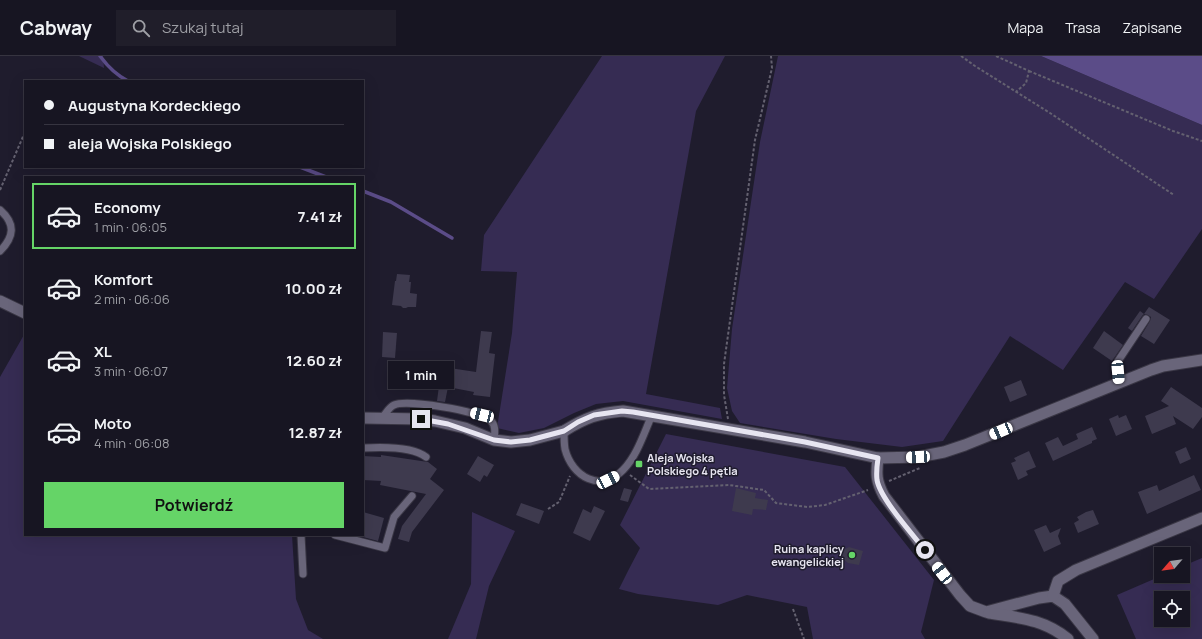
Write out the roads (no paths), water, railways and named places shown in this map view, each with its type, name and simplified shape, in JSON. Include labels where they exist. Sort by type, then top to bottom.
[{"type":"street","points":[[0,301],[24,312]]},
{"type":"street","points":[[364,418],[421,419],[435,421],[465,428],[494,440],[511,442],[530,440],[564,431],[594,415],[605,412],[622,411],[805,442],[878,458],[918,457],[944,452],[988,436],[1163,366],[1202,360]]},
{"type":"street","points":[[878,458],[876,471],[879,486],[890,505],[970,606],[986,612],[1033,620],[1046,624],[1068,639]]},
{"type":"street","points":[[1053,596],[1058,581],[1076,570],[1202,518]]},
{"type":"street","points":[[986,612],[1039,598],[1053,596],[1065,604],[1094,639]]},
{"type":"lane","points":[[0,210],[8,217],[12,230],[7,244],[0,251]]},
{"type":"lane","points":[[1119,383],[1118,361],[1146,318]]},
{"type":"lane","points":[[381,418],[393,405],[403,403],[455,409],[482,415],[491,420],[495,428],[494,440]]},
{"type":"lane","points":[[564,431],[565,450],[575,469],[582,476],[591,480],[608,480],[624,470],[652,415]]},
{"type":"lane","points":[[364,448],[386,447],[420,452],[426,457]]},
{"type":"lane","points":[[339,536],[385,548],[394,517],[412,496]]},
{"type":"lane","points":[[301,536],[303,574]]},
{"type":"waterway","points":[[100,56],[112,70],[126,80]]},
{"type":"waterway","points":[[303,168],[323,176]]},
{"type":"waterway","points":[[364,191],[391,202],[452,238]]},
{"type":"place","name":"Aleja Wojska Polskiego 4 pętla","points":[[639,464]]},
{"type":"place","name":"Ruina kaplicy ewangelickiej","points":[[852,555]]}]
